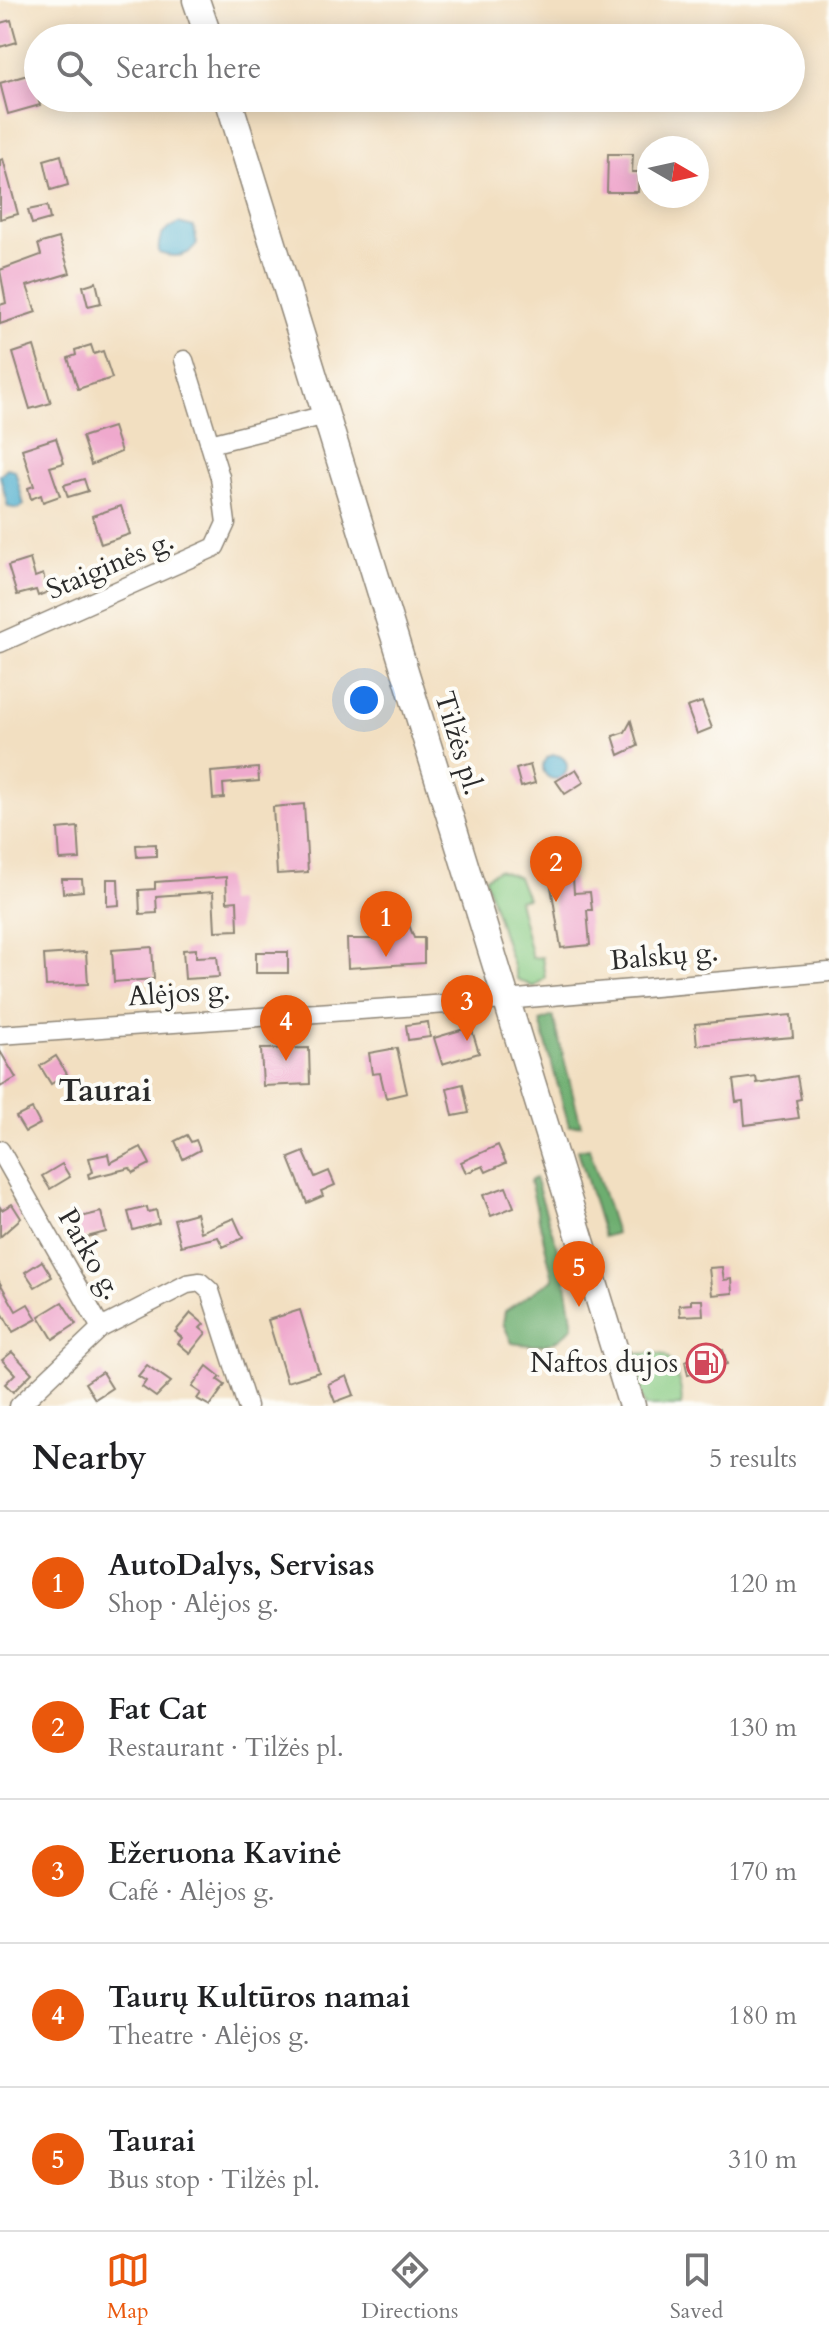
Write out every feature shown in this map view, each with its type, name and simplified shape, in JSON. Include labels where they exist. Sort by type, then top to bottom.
[{"type":"highway","points":[[196,0],[204,24]]},
{"type":"highway","name":"Tilžės pl.","points":[[232,112],[632,1406]]},
{"type":"street","points":[[184,360],[210,444],[326,415]]},
{"type":"street","name":"Staiginės g.","points":[[0,643],[198,558],[215,547],[226,523],[220,477],[210,444]]},
{"type":"street","name":"Balskų g.","points":[[505,1000],[829,972]]},
{"type":"street","name":"Alėjos g.","points":[[0,1035],[505,1000]]},
{"type":"street","name":"Parko g.","points":[[0,1150],[101,1328],[19,1406]]},
{"type":"street","points":[[101,1328],[187,1284],[200,1282],[210,1291],[247,1406]]},
{"type":"green space","points":[[498,870],[518,877],[527,898],[518,900],[532,958],[542,957],[545,978],[533,987],[517,979],[485,878]]},
{"type":"green space","points":[[553,1016],[581,1125],[569,1126],[540,1021]]},
{"type":"green space","points":[[589,1148],[616,1233],[604,1237],[578,1150]]},
{"type":"green space","points":[[535,1178],[564,1269],[573,1326],[553,1342],[530,1345],[512,1343],[503,1323],[505,1311],[553,1279],[530,1181]]},
{"type":"green space","points":[[658,1353],[666,1357],[677,1377],[681,1406],[645,1406],[630,1361],[635,1354]]},
{"type":"water","points":[[178,223],[194,227],[197,244],[180,256],[159,253],[162,235]]},
{"type":"water","points":[[7,468],[15,470],[24,505],[18,509],[8,507],[0,475]]},
{"type":"water","points":[[555,755],[564,758],[567,767],[564,776],[555,779],[546,776],[543,767],[546,758]]},
{"type":"building","points":[[11,20],[17,42],[0,47],[0,23]]},
{"type":"building","points":[[24,76],[24,110],[8,114],[0,83]]},
{"type":"building","points":[[608,154],[633,154],[632,172],[637,172],[637,192],[607,192]]},
{"type":"building","points":[[61,155],[68,185],[51,190],[44,160]]},
{"type":"building","points":[[3,159],[18,214],[0,219],[0,160]]},
{"type":"building","points":[[47,206],[50,219],[32,224],[28,210]]},
{"type":"building","points":[[59,238],[70,273],[27,286],[36,312],[0,324],[0,305],[6,303],[0,270],[41,255],[38,244]]},
{"type":"building","points":[[96,282],[101,303],[88,306],[83,286]]},
{"type":"building","points":[[91,345],[94,354],[103,351],[112,378],[78,389],[68,358],[76,355],[75,350]]},
{"type":"building","points":[[34,346],[51,403],[30,409],[13,353]]},
{"type":"building","points":[[113,427],[121,452],[91,465],[82,437]]},
{"type":"building","points":[[56,438],[64,463],[50,467],[60,496],[43,502],[41,495],[31,499],[28,488],[34,486],[22,449]]},
{"type":"building","points":[[84,479],[88,491],[68,497],[64,485]]},
{"type":"building","points":[[121,506],[130,534],[101,544],[92,516]]},
{"type":"building","points":[[30,559],[35,577],[43,574],[48,592],[38,596],[36,590],[17,595],[8,566]]},
{"type":"building","points":[[702,702],[712,728],[697,734],[687,707]]},
{"type":"building","points":[[631,721],[638,746],[619,755],[613,736],[625,732]]},
{"type":"building","points":[[530,765],[535,783],[521,787],[516,769]]},
{"type":"building","points":[[258,768],[259,781],[223,784],[224,798],[213,799],[211,772]]},
{"type":"building","points":[[576,769],[584,782],[565,794],[556,781]]},
{"type":"building","points":[[304,804],[308,872],[277,874],[273,807]]},
{"type":"building","points":[[78,827],[80,859],[60,860],[58,829]]},
{"type":"building","points":[[156,844],[156,856],[137,857],[136,845]]},
{"type":"building","points":[[226,877],[227,902],[237,901],[238,930],[215,931],[213,892],[156,896],[157,913],[140,914],[139,890],[155,889],[155,882]]},
{"type":"building","points":[[573,878],[574,893],[590,892],[592,910],[587,910],[590,945],[561,948],[550,880]]},
{"type":"building","points":[[62,879],[82,879],[83,891],[63,893]]},
{"type":"building","points":[[107,879],[118,879],[119,905],[107,906]]},
{"type":"building","points":[[402,906],[414,938],[424,938],[424,963],[348,968],[347,939],[386,939],[378,915]]},
{"type":"building","points":[[152,947],[154,979],[114,982],[112,950]]},
{"type":"building","points":[[196,949],[196,957],[217,956],[219,977],[185,979],[183,950]]},
{"type":"building","points":[[86,952],[88,984],[46,986],[44,955]]},
{"type":"building","points":[[256,952],[288,952],[288,973],[256,973]]},
{"type":"building","points":[[791,1015],[793,1037],[697,1045],[695,1024]]},
{"type":"building","points":[[428,1022],[430,1037],[408,1040],[406,1025]]},
{"type":"building","points":[[471,1027],[479,1053],[442,1064],[434,1038]]},
{"type":"building","points":[[309,1048],[310,1084],[263,1086],[261,1049]]},
{"type":"building","points":[[397,1048],[407,1093],[386,1098],[380,1073],[372,1074],[369,1053]]},
{"type":"building","points":[[0,1051],[16,1078],[0,1087]]},
{"type":"building","points":[[56,1056],[67,1074],[51,1084],[40,1066]]},
{"type":"building","points":[[797,1076],[801,1099],[796,1100],[799,1118],[745,1125],[743,1101],[736,1102],[733,1080],[756,1077],[757,1083]]},
{"type":"building","points":[[463,1084],[469,1113],[453,1116],[447,1088]]},
{"type":"building","points":[[32,1109],[40,1124],[25,1132],[16,1117]]},
{"type":"building","points":[[187,1135],[191,1142],[196,1140],[200,1150],[183,1159],[175,1141]]},
{"type":"building","points":[[498,1145],[506,1163],[486,1172],[483,1166],[466,1173],[461,1162]]},
{"type":"building","points":[[141,1147],[150,1164],[133,1173],[130,1168],[89,1178],[88,1174],[93,1172],[89,1158],[108,1154],[110,1163]]},
{"type":"building","points":[[304,1152],[315,1177],[329,1171],[335,1185],[321,1191],[323,1196],[307,1203],[289,1158]]},
{"type":"building","points":[[62,1164],[70,1177],[50,1189],[42,1176]]},
{"type":"building","points":[[506,1187],[514,1207],[491,1216],[483,1195]]},
{"type":"building","points":[[12,1204],[21,1218],[0,1237],[0,1207],[2,1210]]},
{"type":"building","points":[[147,1207],[148,1212],[156,1210],[159,1223],[133,1230],[128,1212]]},
{"type":"building","points":[[101,1212],[106,1232],[79,1239],[73,1219]]},
{"type":"building","points":[[196,1213],[201,1232],[234,1218],[243,1238],[223,1247],[218,1237],[181,1246],[174,1219]]},
{"type":"building","points":[[42,1261],[52,1277],[35,1287],[25,1272]]},
{"type":"building","points":[[722,1267],[724,1280],[732,1279],[733,1293],[712,1295],[709,1268]]},
{"type":"building","points":[[0,1283],[16,1311],[28,1304],[37,1319],[13,1332],[0,1309]]},
{"type":"building","points":[[691,1300],[702,1300],[703,1315],[680,1316],[679,1305],[691,1304]]},
{"type":"building","points":[[62,1302],[76,1324],[53,1339],[39,1316]]},
{"type":"building","points":[[300,1310],[319,1372],[287,1382],[268,1320]]},
{"type":"building","points":[[191,1313],[204,1324],[200,1328],[206,1333],[190,1353],[178,1343],[182,1338],[175,1332]]},
{"type":"building","name":"Naftos dujos","points":[[723,1350],[727,1364],[688,1375],[685,1361]]},
{"type":"building","points":[[12,1352],[32,1373],[13,1392],[5,1384],[15,1374],[2,1360]]},
{"type":"building","points":[[147,1365],[171,1382],[156,1397],[142,1387],[146,1381],[138,1376]]},
{"type":"building","points":[[207,1366],[221,1377],[218,1380],[225,1385],[210,1406],[197,1399],[201,1393],[192,1387]]},
{"type":"building","points":[[102,1372],[112,1388],[95,1399],[85,1383]]},
{"type":"building","points":[[347,1376],[354,1395],[335,1402],[328,1384]]},
{"type":"place","name":"Fat Cat","points":[[556,902]]},
{"type":"place","name":"AutoDalys, Servisas","points":[[386,957]]},
{"type":"place","name":"Ežeruona Kavinė","points":[[467,1041]]},
{"type":"place","name":"Taurų Kultūros namai","points":[[286,1061]]},
{"type":"place","name":"Taurai","points":[[579,1307]]},
{"type":"place","name":"Naftos dujos","points":[[706,1363]]},
{"type":"district","name":"Taurai","points":[[105,1091]]}]
